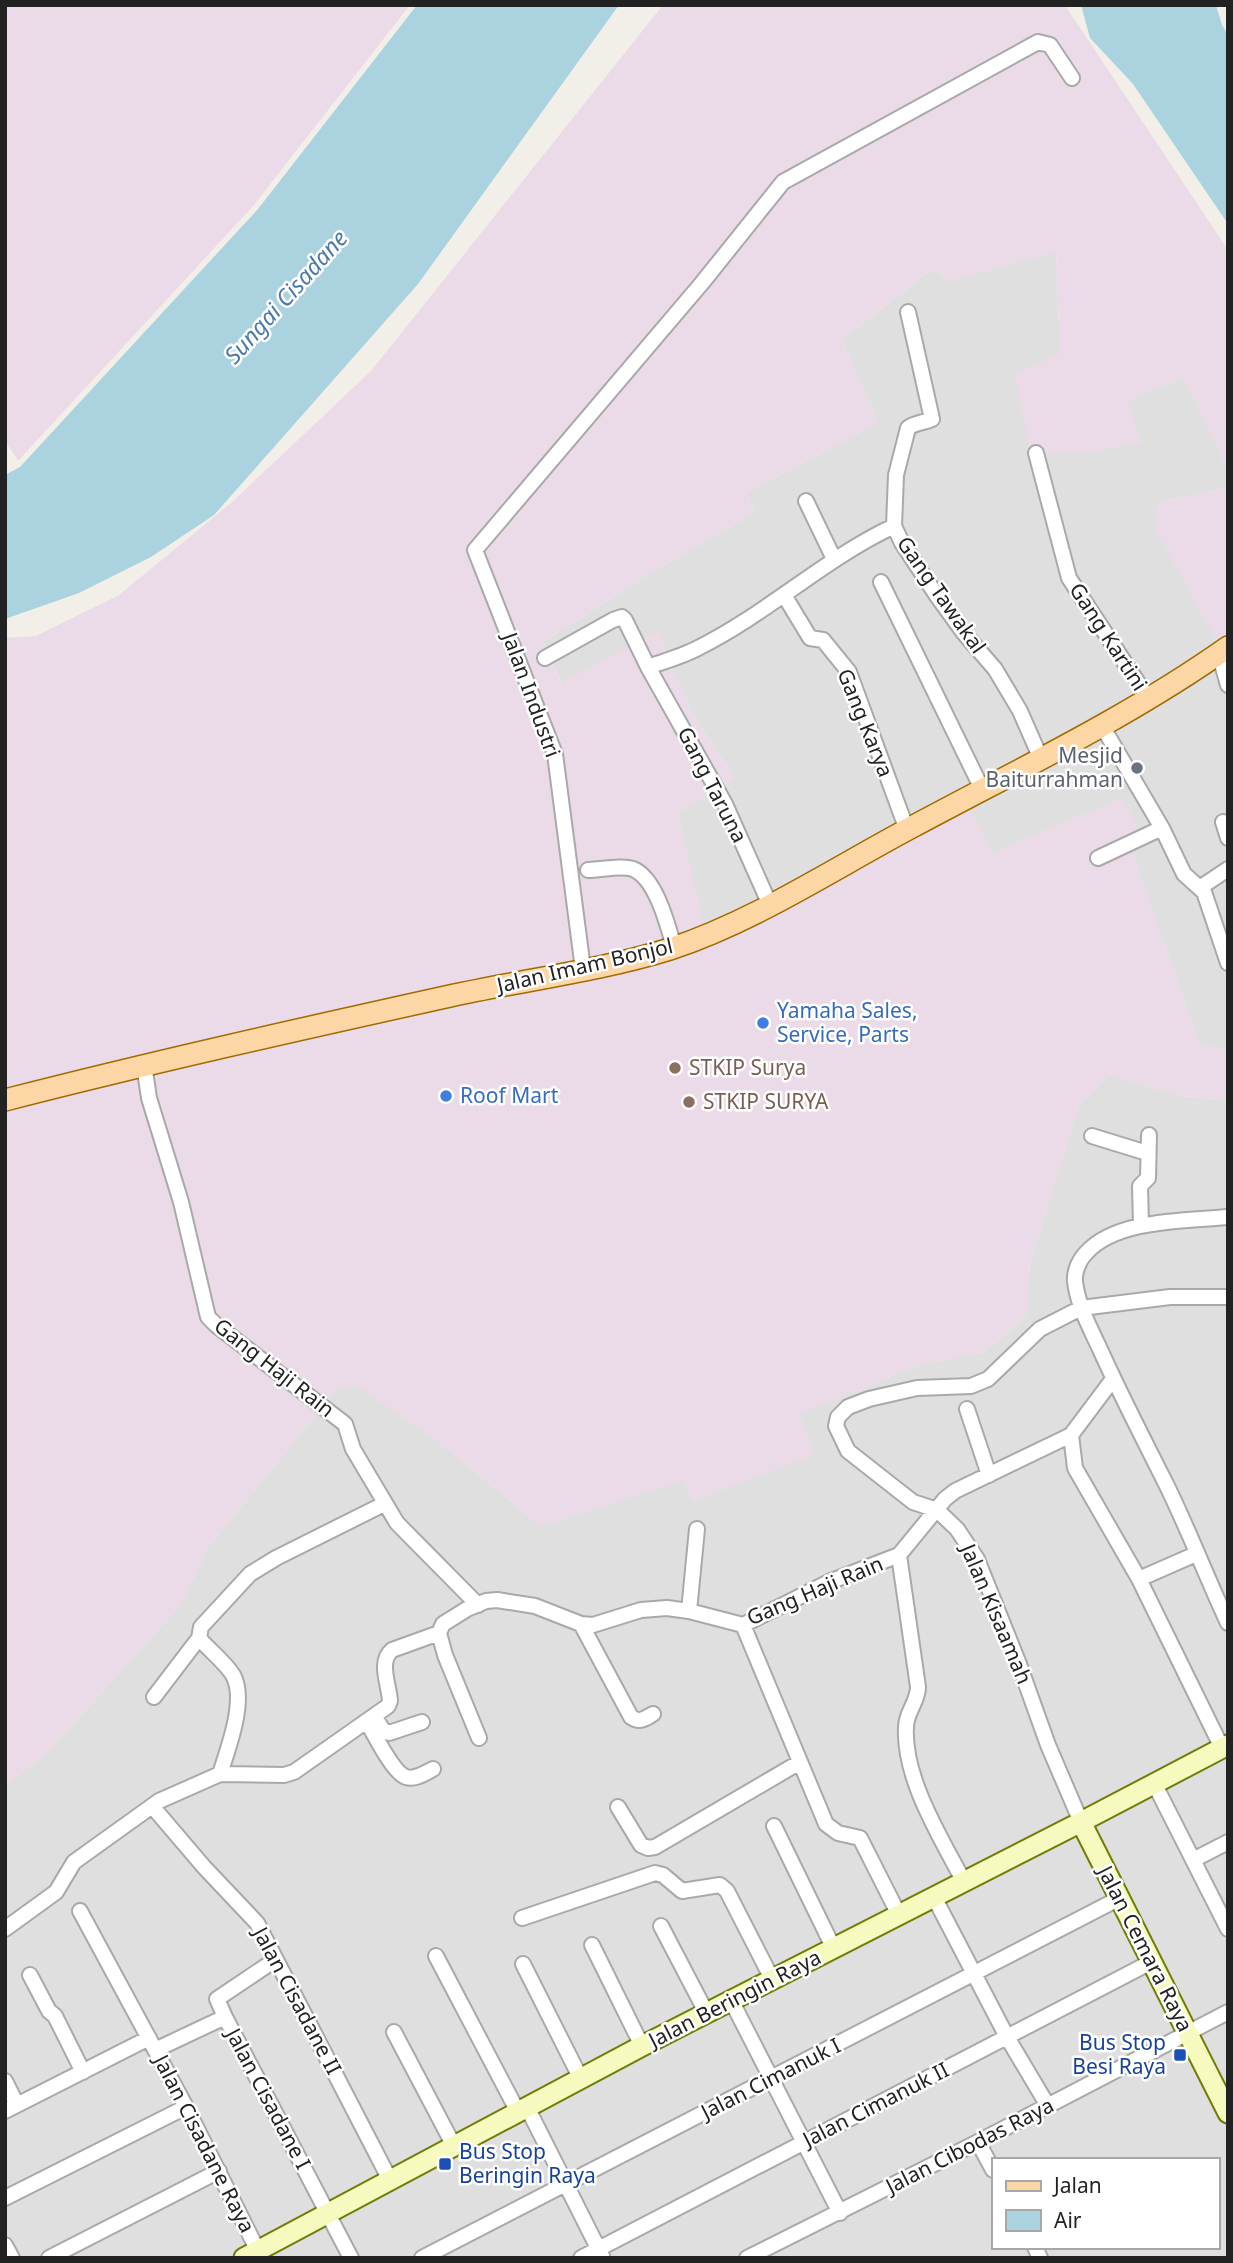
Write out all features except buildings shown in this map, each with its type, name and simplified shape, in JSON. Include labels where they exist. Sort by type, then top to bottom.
[{"type":"main road","name":"Jalan Imam Bonjol","points":[[5,1100],[144,1064],[674,947],[770,905],[1041,759],[1148,698],[1223,650]]},
{"type":"street","name":"Jalan Industri","points":[[583,969],[555,754],[475,551],[702,283],[783,182],[1038,42],[1050,45],[1072,78]]},
{"type":"street","name":"Gang Tawakal","points":[[908,312],[932,418],[908,428],[897,475],[894,526],[937,596],[995,669],[1020,711],[1041,759]]},
{"type":"street","name":"Gang Kartini","points":[[1036,453],[1069,578],[1148,698]]},
{"type":"street","points":[[806,501],[834,559]]},
{"type":"street","points":[[648,667],[697,649],[784,595],[834,559],[894,526]]},
{"type":"street","points":[[881,582],[982,789]]},
{"type":"street","name":"Gang Karya","points":[[784,595],[810,638],[823,640],[849,672],[906,830]]},
{"type":"street","name":"Gang Taruna","points":[[545,658],[622,617],[725,804],[770,905]]},
{"type":"street","points":[[1223,650],[1228,685]]},
{"type":"street","points":[[1101,724],[1162,828],[1184,874],[1201,887],[1207,898],[1228,963]]},
{"type":"street","points":[[1223,822],[1228,838]]},
{"type":"street","points":[[1098,858],[1162,828]]},
{"type":"street","points":[[588,870],[631,868],[640,873],[652,887],[674,947]]},
{"type":"street","points":[[1201,887],[1228,869]]},
{"type":"street","name":"Gang Haji Rain","points":[[144,1064],[149,1098],[181,1202],[208,1317],[345,1424],[353,1449],[384,1504],[415,1544],[445,1570],[478,1605]]},
{"type":"street","points":[[1140,1226],[1140,1186],[1148,1178],[1149,1135]]},
{"type":"street","points":[[1093,1136],[1147,1153]]},
{"type":"street","points":[[1228,1217],[1140,1226],[1119,1231],[1087,1252],[1078,1265],[1075,1280],[1081,1308],[1171,1495],[1228,1623]]},
{"type":"street","points":[[1081,1308],[1170,1297],[1228,1297]]},
{"type":"street","name":"Jalan Kisaamah","points":[[1081,1308],[1040,1329],[988,1380],[943,1389],[917,1388],[869,1399],[848,1407],[838,1417],[835,1426],[848,1451],[913,1502],[937,1510],[957,1529],[977,1559],[1048,1745],[1081,1822]]},
{"type":"street","points":[[964,1882],[928,1811],[907,1746],[906,1723],[918,1694],[918,1687],[899,1555],[955,1491],[1071,1435],[1113,1379]]},
{"type":"street","points":[[967,1409],[989,1475]]},
{"type":"street","points":[[1071,1435],[1075,1468],[1139,1579],[1225,1746]]},
{"type":"street","points":[[154,1697],[199,1638],[201,1627],[250,1574],[276,1558],[384,1504]]},
{"type":"street","points":[[689,1611],[697,1529]]},
{"type":"street","name":"Gang Haji Rain","points":[[581,1624],[593,1625],[641,1609],[667,1608],[743,1625],[829,1582],[899,1555]]},
{"type":"street","points":[[1139,1579],[1196,1555]]},
{"type":"street","points":[[479,1738],[445,1655],[439,1633],[443,1624],[478,1605],[497,1600],[535,1606],[581,1624],[631,1717],[642,1721],[653,1714]]},
{"type":"street","points":[[743,1625],[827,1824],[838,1833],[860,1838],[899,1915]]},
{"type":"street","points":[[5,1929],[56,1892],[74,1862],[170,1795],[220,1774],[288,1775],[303,1767],[387,1706],[390,1701],[384,1663],[386,1655],[392,1650],[439,1633]]},
{"type":"street","points":[[199,1638],[228,1668],[237,1686],[237,1706],[220,1774]]},
{"type":"street","points":[[371,1719],[389,1733],[422,1722]]},
{"type":"street","points":[[371,1719],[397,1772],[407,1777],[416,1777],[433,1769]]},
{"type":"street","name":"Jalan Beringin Raya","points":[[254,2255],[642,2046],[1225,1746]]},
{"type":"street","points":[[618,1807],[641,1844],[648,1848],[655,1847],[800,1762]]},
{"type":"street","points":[[1154,1783],[1227,1925]]},
{"type":"street","name":"Jalan Cisadane II","points":[[152,1806],[257,1923],[390,2180]]},
{"type":"street","name":"Jalan Cemara Raya","points":[[1081,1822],[1228,2113]]},
{"type":"street","points":[[775,1826],[834,1949]]},
{"type":"street","points":[[1193,1860],[1228,1842]]},
{"type":"street","points":[[522,1918],[655,1873],[663,1875],[682,1891],[723,1886],[772,1979]]},
{"type":"street","points":[[934,1897],[1007,2037],[1048,2106]]},
{"type":"street","name":"Jalan Cimanuk I","points":[[422,2258],[1120,1898]]},
{"type":"street","name":"Jalan Cisadane Raya","points":[[80,1912],[219,2171],[254,2255]]},
{"type":"street","points":[[661,1926],[706,2014]]},
{"type":"street","points":[[592,1945],[642,2046]]},
{"type":"street","points":[[436,1956],[566,2184],[601,2253]]},
{"type":"street","points":[[225,2017],[218,1999],[275,1960]]},
{"type":"street","name":"Jalan Cimanuk II","points":[[581,2258],[601,2253],[804,2142],[1153,1961]]},
{"type":"street","points":[[523,1964],[581,2079]]},
{"type":"street","points":[[30,1975],[49,2011],[55,2016],[83,2072]]},
{"type":"street","points":[[731,2000],[840,2213]]},
{"type":"street","name":"Jalan Cibodas Raya","points":[[747,2258],[767,2253],[1228,2012]]},
{"type":"street","name":"Jalan Cisadane I","points":[[11,2108],[83,2072],[225,2017],[351,2258]]},
{"type":"street","points":[[394,2032],[454,2146]]},
{"type":"street","points":[[5,2081],[11,2108]]},
{"type":"street","points":[[5,2197],[186,2107]]},
{"type":"street","points":[[978,2142],[992,2168]]},
{"type":"street","points":[[49,2258],[219,2171]]},
{"type":"street","points":[[5,2245],[12,2258]]},
{"type":"shaded area","points":[[5,5],[410,5],[254,205],[18,461],[5,440]]},
{"type":"shaded area","points":[[663,5],[1065,5],[1228,250],[1228,470],[1185,377],[1127,400],[1141,442],[1087,453],[1031,453],[1015,374],[1060,354],[1056,252],[950,281],[933,268],[842,340],[878,423],[746,493],[755,512],[659,568],[543,642],[561,683],[658,632],[691,712],[735,778],[677,813],[708,940],[969,808],[992,853],[1122,799],[1145,839],[1133,854],[1199,1044],[1228,1052],[1228,1100],[1181,1096],[1109,1075],[1078,1106],[1030,1264],[1026,1317],[984,1352],[919,1365],[799,1414],[814,1455],[693,1501],[684,1480],[541,1526],[433,1437],[357,1386],[336,1390],[209,1546],[180,1605],[46,1754],[5,1785],[5,638],[36,636],[119,595],[231,503],[371,371]]},
{"type":"shaded area","points":[[1056,251],[1060,354],[1140,442],[1127,400],[1185,377],[1228,470],[1228,488],[1158,502],[1217,641],[1228,633],[1228,1052],[1199,1044],[1133,854],[1122,799],[992,853],[969,809],[707,940],[677,813],[735,778],[691,712],[658,633],[562,684],[543,642],[659,568],[755,512],[746,493],[878,423],[842,340],[933,268],[950,281]]},
{"type":"shaded area","points":[[1228,488],[1228,633],[1217,641],[1156,530],[1158,502]]},
{"type":"shaded area","points":[[1109,1075],[1181,1096],[1228,1100],[1228,2258],[5,2258],[5,1785],[46,1754],[180,1605],[209,1546],[336,1390],[357,1385],[433,1437],[541,1526],[684,1479],[693,1501],[813,1454],[798,1414],[919,1365],[984,1352],[1026,1317],[1030,1264],[1078,1106]]},
{"type":"water","name":"Sungai Cisadane","points":[[417,5],[619,5],[418,284],[214,515],[151,557],[79,593],[5,619],[5,475],[20,467],[258,209]]},
{"type":"water","points":[[1081,5],[1216,5],[1228,35],[1228,224],[1133,84],[1090,38]]},
{"type":"place","name":"Mesjid Baiturrahman","points":[[1137,768]]},
{"type":"place","name":"Yamaha Sales, Service, Parts","points":[[763,1023]]},
{"type":"place","name":"STKIP Surya","points":[[675,1068]]},
{"type":"place","name":"Roof Mart","points":[[446,1096]]},
{"type":"place","name":"STKIP SURYA","points":[[689,1102]]},
{"type":"place","name":"Bus Stop Besi Raya","points":[[1180,2055]]},
{"type":"place","name":"Bus Stop Beringin Raya","points":[[445,2164]]}]
